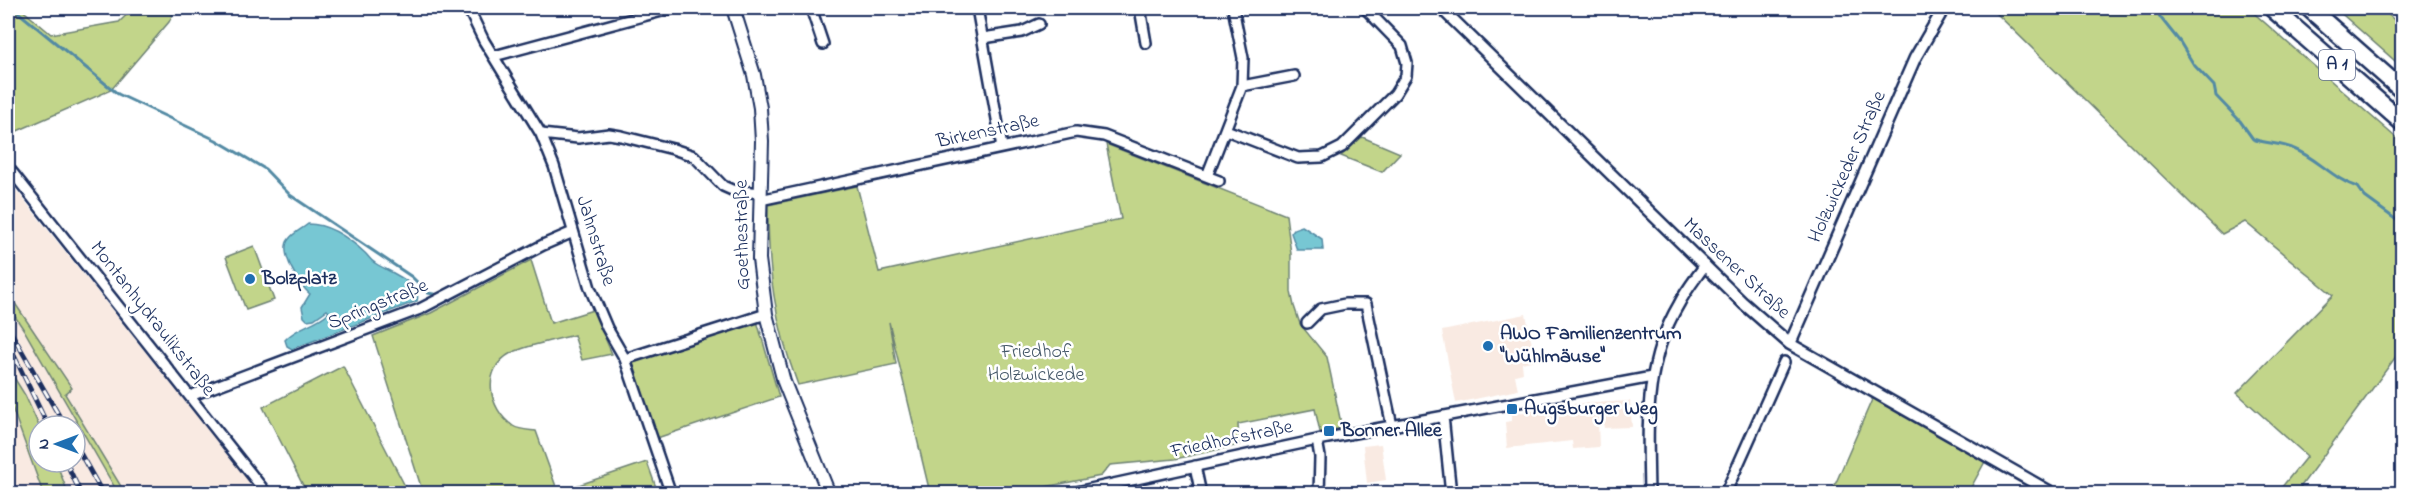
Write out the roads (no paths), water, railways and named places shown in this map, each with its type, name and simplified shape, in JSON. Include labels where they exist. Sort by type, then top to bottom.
[{"type":"highway","name":"A 1","points":[[2272,8],[2403,122]]},
{"type":"highway","name":"A 1","points":[[2309,8],[2403,90]]},
{"type":"main road","name":"Goethestraße","points":[[733,8],[751,65],[760,108],[762,141],[759,259],[766,314],[784,382],[829,492]]},
{"type":"street","name":"Jahnstraße","points":[[468,8],[484,41],[541,134],[554,166],[598,309],[625,359],[671,494]]},
{"type":"street","points":[[494,56],[673,8]]},
{"type":"street","points":[[811,8],[823,44]]},
{"type":"street","points":[[978,8],[1002,147]]},
{"type":"street","points":[[1140,8],[1146,43]]},
{"type":"street","points":[[1207,176],[1242,86],[1244,67],[1233,8]]},
{"type":"street","points":[[1226,130],[1298,158],[1322,157],[1342,147],[1400,88],[1407,69],[1402,46],[1365,8]]},
{"type":"street","name":"Massener Straße","points":[[1441,8],[1743,303],[1790,344],[2054,494]]},
{"type":"street","name":"Holzwickeder Straße","points":[[1790,344],[1915,58],[1944,8]]},
{"type":"street","points":[[983,39],[1022,32],[1040,24]]},
{"type":"street","points":[[1242,86],[1294,76]]},
{"type":"street","name":"Birkenstraße","points":[[541,134],[578,138],[609,134],[673,149],[694,156],[723,186],[760,196],[1068,133],[1091,133],[1219,181]]},
{"type":"street","name":"Montanhydraulikstraße","points":[[8,167],[267,494]]},
{"type":"street","name":"Springstraße","points":[[190,396],[420,309],[543,245],[573,232]]},
{"type":"street","points":[[1649,494],[1648,402],[1652,376],[1671,319],[1705,265]]},
{"type":"street","points":[[1307,323],[1321,309],[1345,304],[1366,304],[1392,426]]},
{"type":"street","points":[[625,359],[766,314]]},
{"type":"street","points":[[1725,494],[1784,362]]},
{"type":"street","name":"Friedhofstraße","points":[[1067,494],[1317,440],[1652,376]]},
{"type":"street","points":[[1443,416],[1451,494]]},
{"type":"street","points":[[1317,440],[1320,457],[1319,494]]},
{"type":"street","points":[[1195,466],[1201,494]]},
{"type":"water","points":[[308,224],[331,229],[346,238],[374,262],[409,283],[415,289],[417,301],[292,349],[287,346],[285,340],[290,335],[329,312],[327,310],[314,319],[307,320],[304,317],[302,307],[310,294],[296,277],[286,252],[289,239]]},
{"type":"water","points":[[1302,226],[1322,239],[1323,250],[1297,250],[1291,233]]},
{"type":"waterway","points":[[13,8],[118,94],[216,140],[265,169],[290,195],[412,277],[428,293],[439,295]]},
{"type":"waterway","points":[[2156,8],[2194,65],[2214,86],[2216,96],[2240,121],[2253,139],[2289,147],[2302,153],[2349,184],[2358,187],[2365,197],[2402,224]]},
{"type":"railway","points":[[8,327],[58,414]]},
{"type":"railway","points":[[8,343],[42,414]]},
{"type":"railway","points":[[87,465],[103,494]]},
{"type":"railway","points":[[72,474],[81,494]]},
{"type":"place","name":"Bolzplatz","points":[[250,279]]},
{"type":"place","name":"AWO Familienzentrum \"Wühlmäuse\"","points":[[1488,346]]},
{"type":"place","name":"Augsburger Weg","points":[[1512,409]]},
{"type":"place","name":"Bonner Allee","points":[[1329,431]]},
{"type":"park label","name":"Friedhof Holzwickede","points":[[1036,364]]}]
